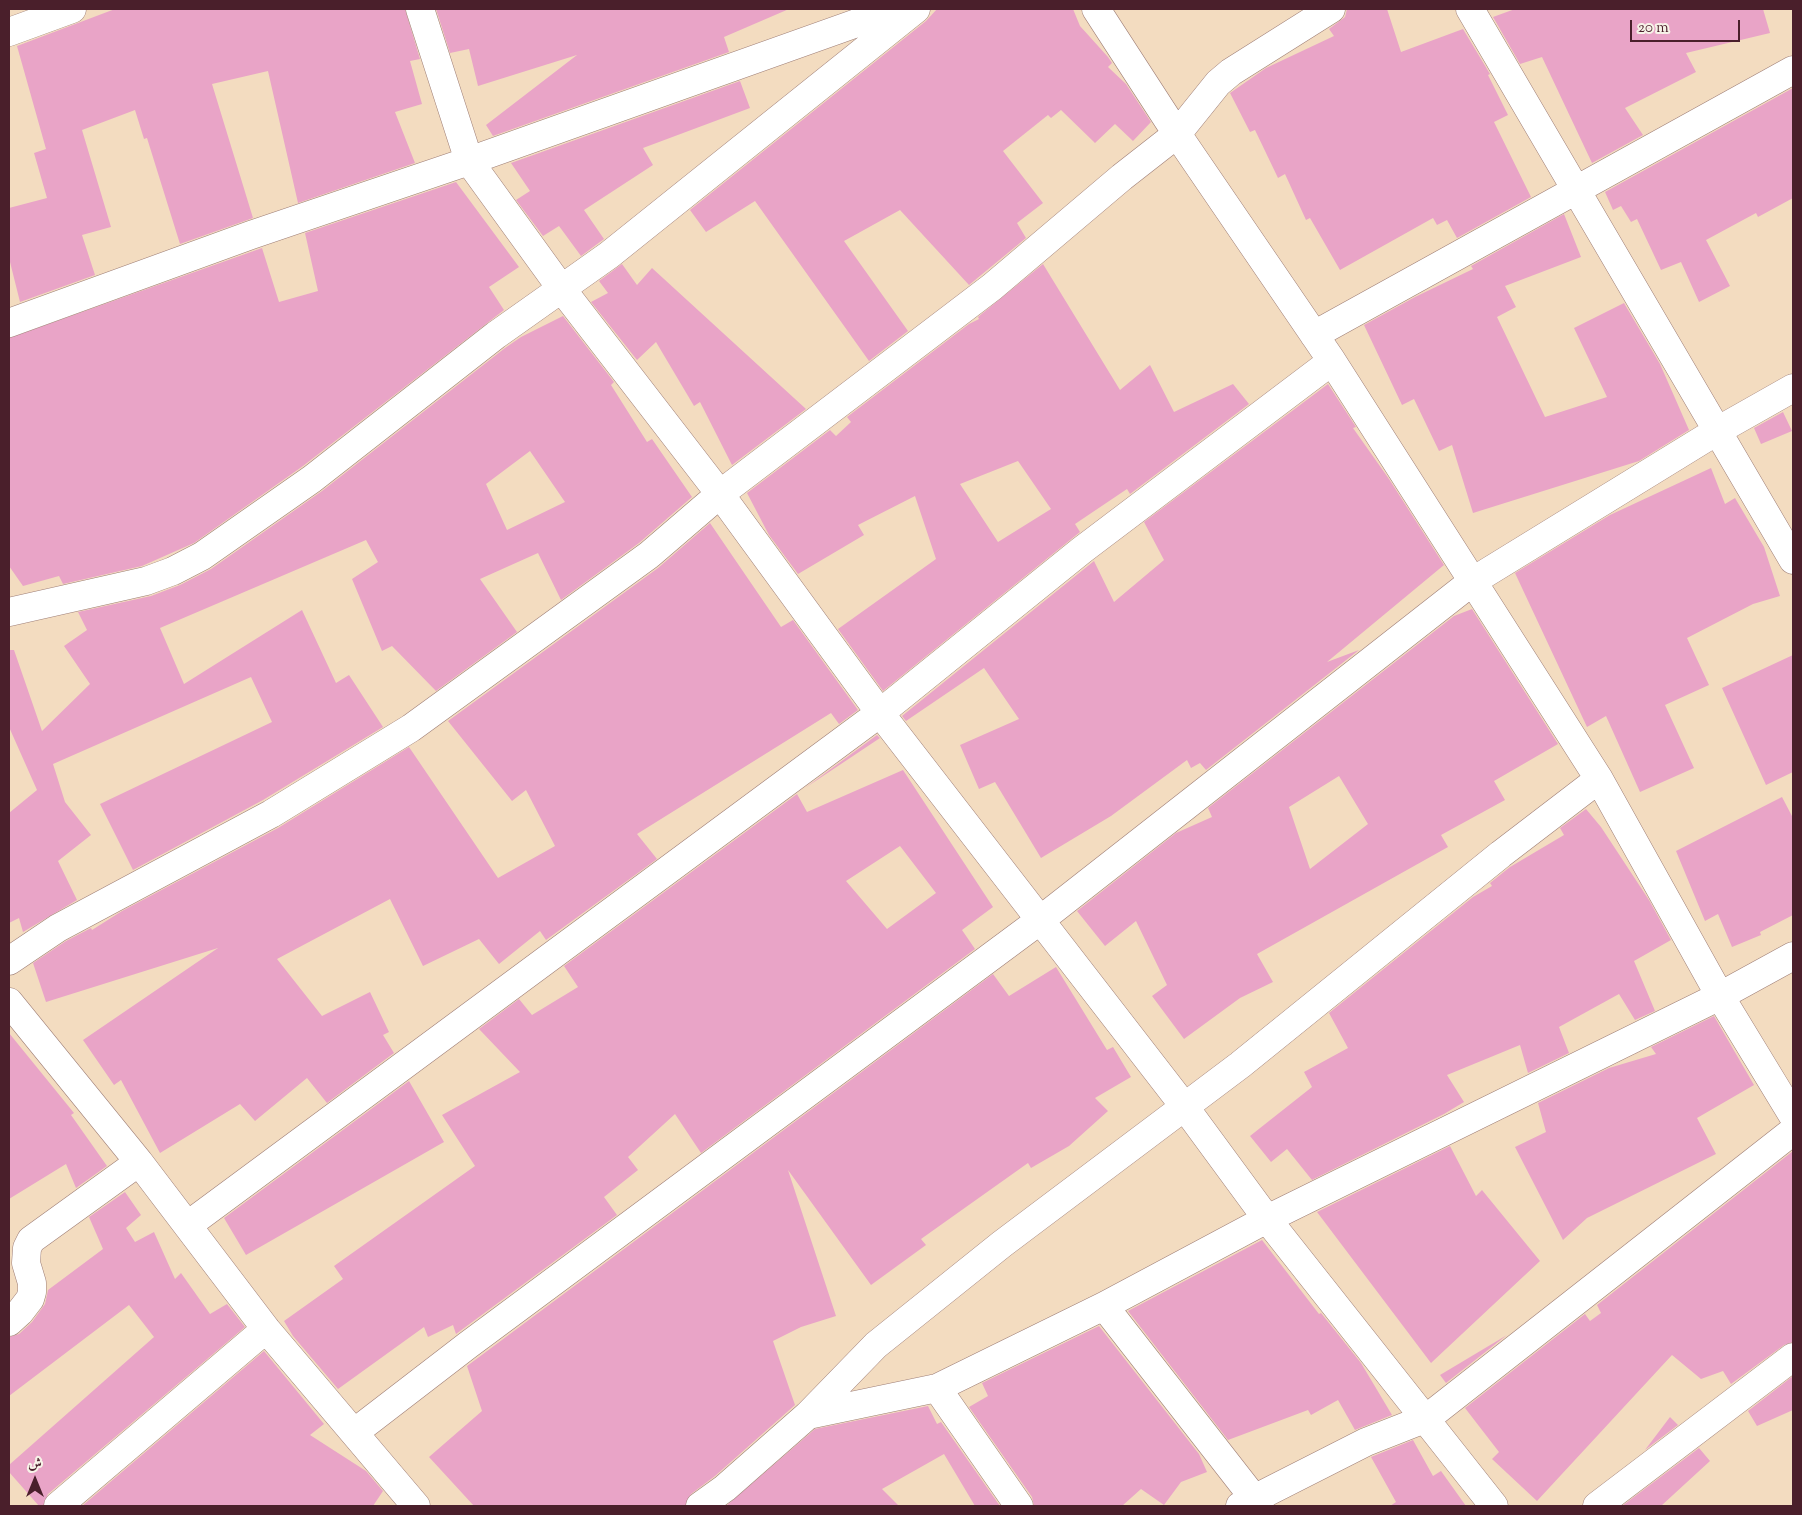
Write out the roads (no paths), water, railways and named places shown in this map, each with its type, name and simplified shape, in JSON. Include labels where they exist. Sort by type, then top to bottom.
[{"type":"street","points":[[9,32],[72,9]]},
{"type":"street","points":[[420,9],[469,160],[561,288],[720,494],[880,713],[1184,1106],[1267,1219],[1427,1418],[1494,1506]]},
{"type":"street","points":[[9,323],[250,235],[469,160],[896,9]]},
{"type":"street","points":[[9,612],[146,581],[173,571],[202,556],[312,479],[496,335],[609,256],[916,9]]},
{"type":"street","points":[[1096,9],[1177,134],[1314,334],[1599,779],[1720,996],[1793,1116]]},
{"type":"street","points":[[9,961],[58,928],[271,814],[411,728],[649,554],[720,494],[992,287],[1122,177],[1177,134],[1218,83],[1231,72],[1331,9]]},
{"type":"street","points":[[1470,9],[1793,560]]},
{"type":"street","points":[[1314,334],[1793,70]]},
{"type":"street","points":[[188,1225],[880,713],[1082,550],[1332,362]]},
{"type":"street","points":[[355,1432],[468,1345],[1040,921],[1473,582],[1717,431],[1793,388]]},
{"type":"street","points":[[700,1506],[725,1488],[808,1415],[876,1345],[1002,1244],[1240,1065],[1501,854],[1599,779]]},
{"type":"street","points":[[808,1415],[937,1388],[1104,1306],[1267,1219],[1720,996],[1793,956]]},
{"type":"street","points":[[9,1002],[139,1162],[266,1329],[416,1506]]},
{"type":"street","points":[[1104,1306],[1252,1504],[1366,1442],[1427,1418],[1793,1131]]},
{"type":"street","points":[[9,1322],[25,1306],[32,1292],[32,1283],[26,1263],[31,1240],[139,1162]]},
{"type":"street","points":[[58,1506],[266,1329]]},
{"type":"street","points":[[1596,1506],[1793,1357]]},
{"type":"street","points":[[937,1388],[1019,1506]]}]
